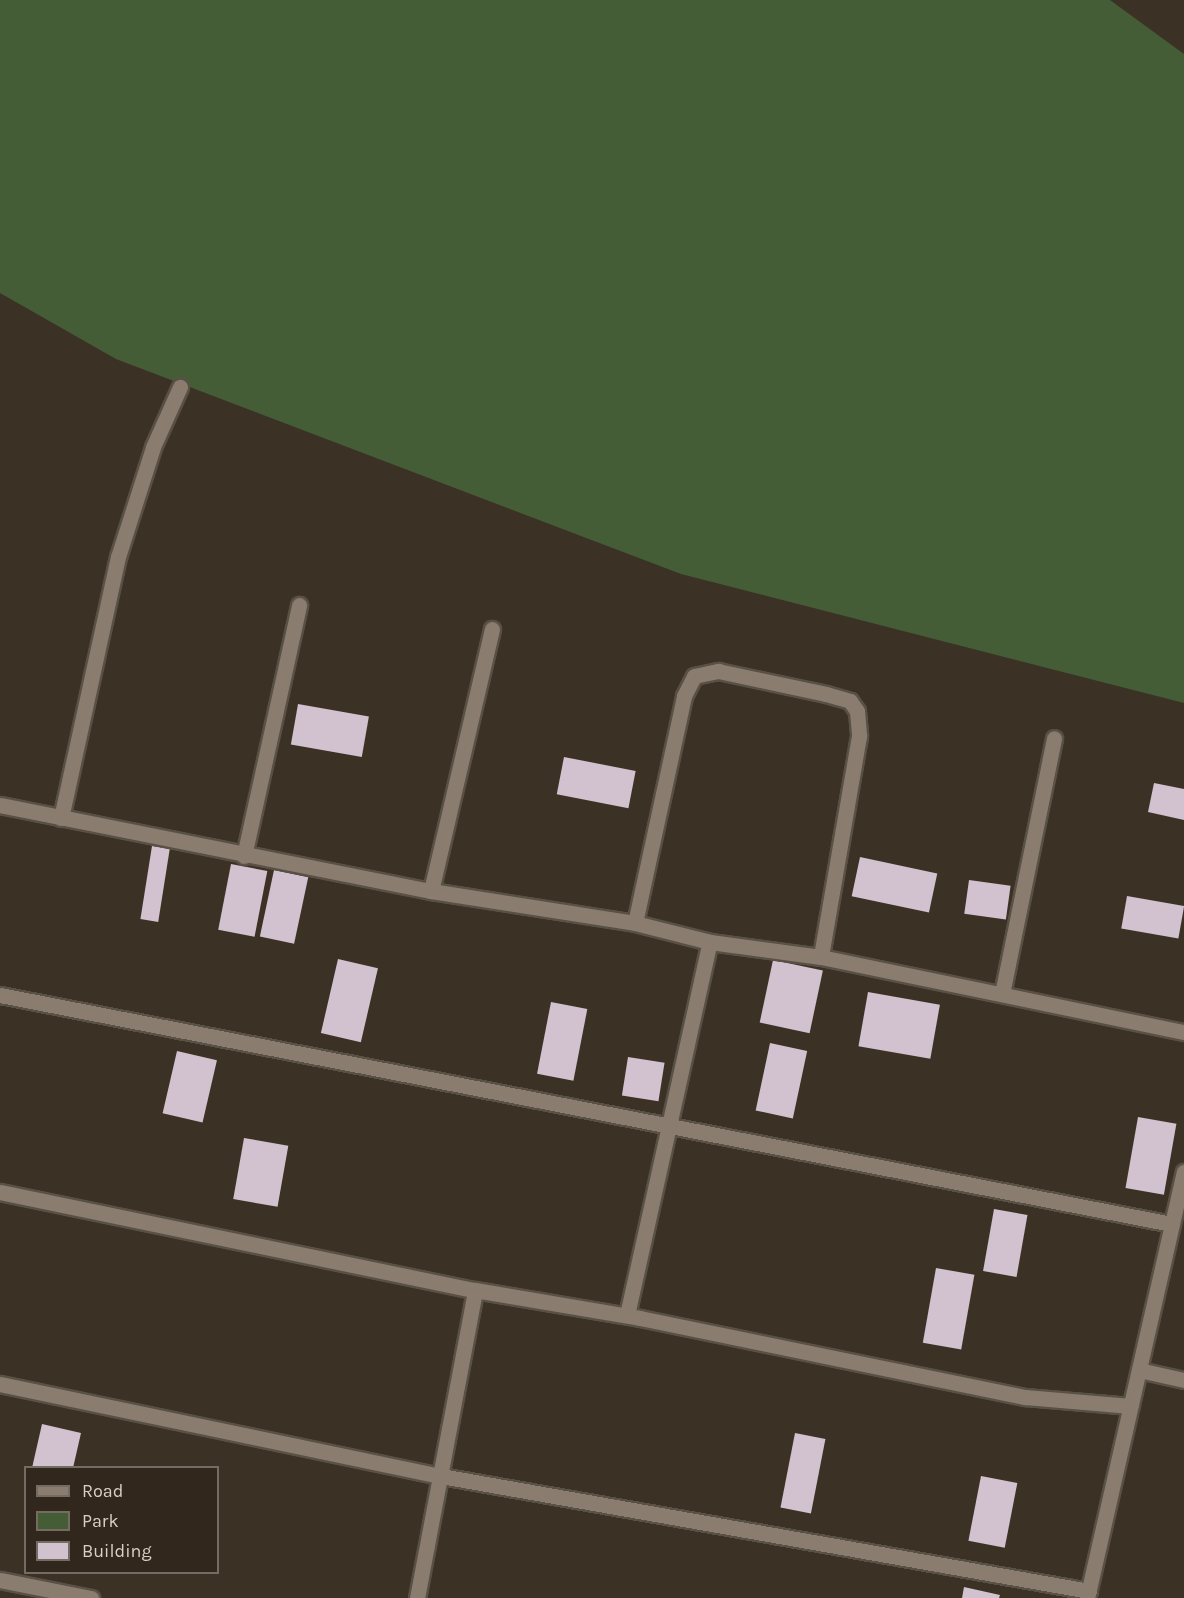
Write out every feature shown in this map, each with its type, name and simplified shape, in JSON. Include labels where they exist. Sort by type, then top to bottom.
[{"type":"street","points":[[61,818],[118,557],[153,447],[180,387]]},
{"type":"street","points":[[244,856],[300,605]]},
{"type":"street","points":[[431,891],[492,629]]},
{"type":"street","points":[[635,923],[684,696],[694,676],[718,671],[826,694],[850,701],[857,711],[859,736],[821,957]]},
{"type":"street","points":[[1002,994],[1054,738]]},
{"type":"street","points":[[0,805],[244,856],[431,891],[635,923],[710,942],[821,957],[1184,1032]]},
{"type":"street","points":[[627,1315],[710,942]]},
{"type":"street","points":[[0,995],[670,1123],[1172,1224]]},
{"type":"street","points":[[0,1384],[441,1476],[1088,1594],[1184,1172]]},
{"type":"street","points":[[0,1192],[475,1290],[627,1315],[1025,1397],[1131,1407]]},
{"type":"street","points":[[417,1598],[475,1290]]},
{"type":"street","points":[[1139,1370],[1184,1380]]},
{"type":"street","points":[[0,1580],[91,1598]]},
{"type":"green space","points":[[0,0],[1110,0],[1184,54],[1184,703],[681,574],[116,359],[0,293]]},
{"type":"building","points":[[298,704],[369,717],[362,757],[291,744]]},
{"type":"building","points":[[564,757],[636,771],[628,808],[557,794]]},
{"type":"building","points":[[1154,783],[1184,789],[1184,820],[1148,812]]},
{"type":"building","points":[[152,846],[170,849],[158,922],[140,919]]},
{"type":"building","points":[[860,857],[937,873],[929,913],[852,896]]},
{"type":"building","points":[[231,864],[267,871],[255,937],[218,930]]},
{"type":"building","points":[[274,870],[308,877],[294,944],[260,937]]},
{"type":"building","points":[[969,880],[1011,886],[1006,920],[964,914]]},
{"type":"building","points":[[1127,896],[1184,906],[1178,939],[1121,928]]},
{"type":"building","points":[[338,959],[378,968],[361,1042],[321,1033]]},
{"type":"building","points":[[773,960],[823,971],[810,1033],[760,1023]]},
{"type":"building","points":[[868,992],[940,1005],[930,1059],[858,1046]]},
{"type":"building","points":[[551,1002],[587,1009],[573,1081],[537,1074]]},
{"type":"building","points":[[770,1043],[807,1051],[793,1118],[756,1110]]},
{"type":"building","points":[[177,1051],[217,1060],[203,1123],[163,1113]]},
{"type":"building","points":[[628,1057],[665,1063],[658,1101],[622,1096]]},
{"type":"building","points":[[1138,1117],[1176,1124],[1164,1195],[1125,1188]]},
{"type":"building","points":[[244,1138],[288,1146],[278,1207],[233,1199]]},
{"type":"building","points":[[994,1209],[1027,1215],[1017,1277],[983,1271]]},
{"type":"building","points":[[936,1268],[974,1275],[961,1350],[923,1343]]},
{"type":"building","points":[[42,1424],[81,1433],[73,1466],[32,1466]]},
{"type":"building","points":[[795,1433],[825,1439],[811,1514],[780,1508]]},
{"type":"building","points":[[981,1476],[1017,1483],[1005,1548],[968,1541]]},
{"type":"building","points":[[964,1587],[1000,1595],[999,1598],[962,1598]]}]
